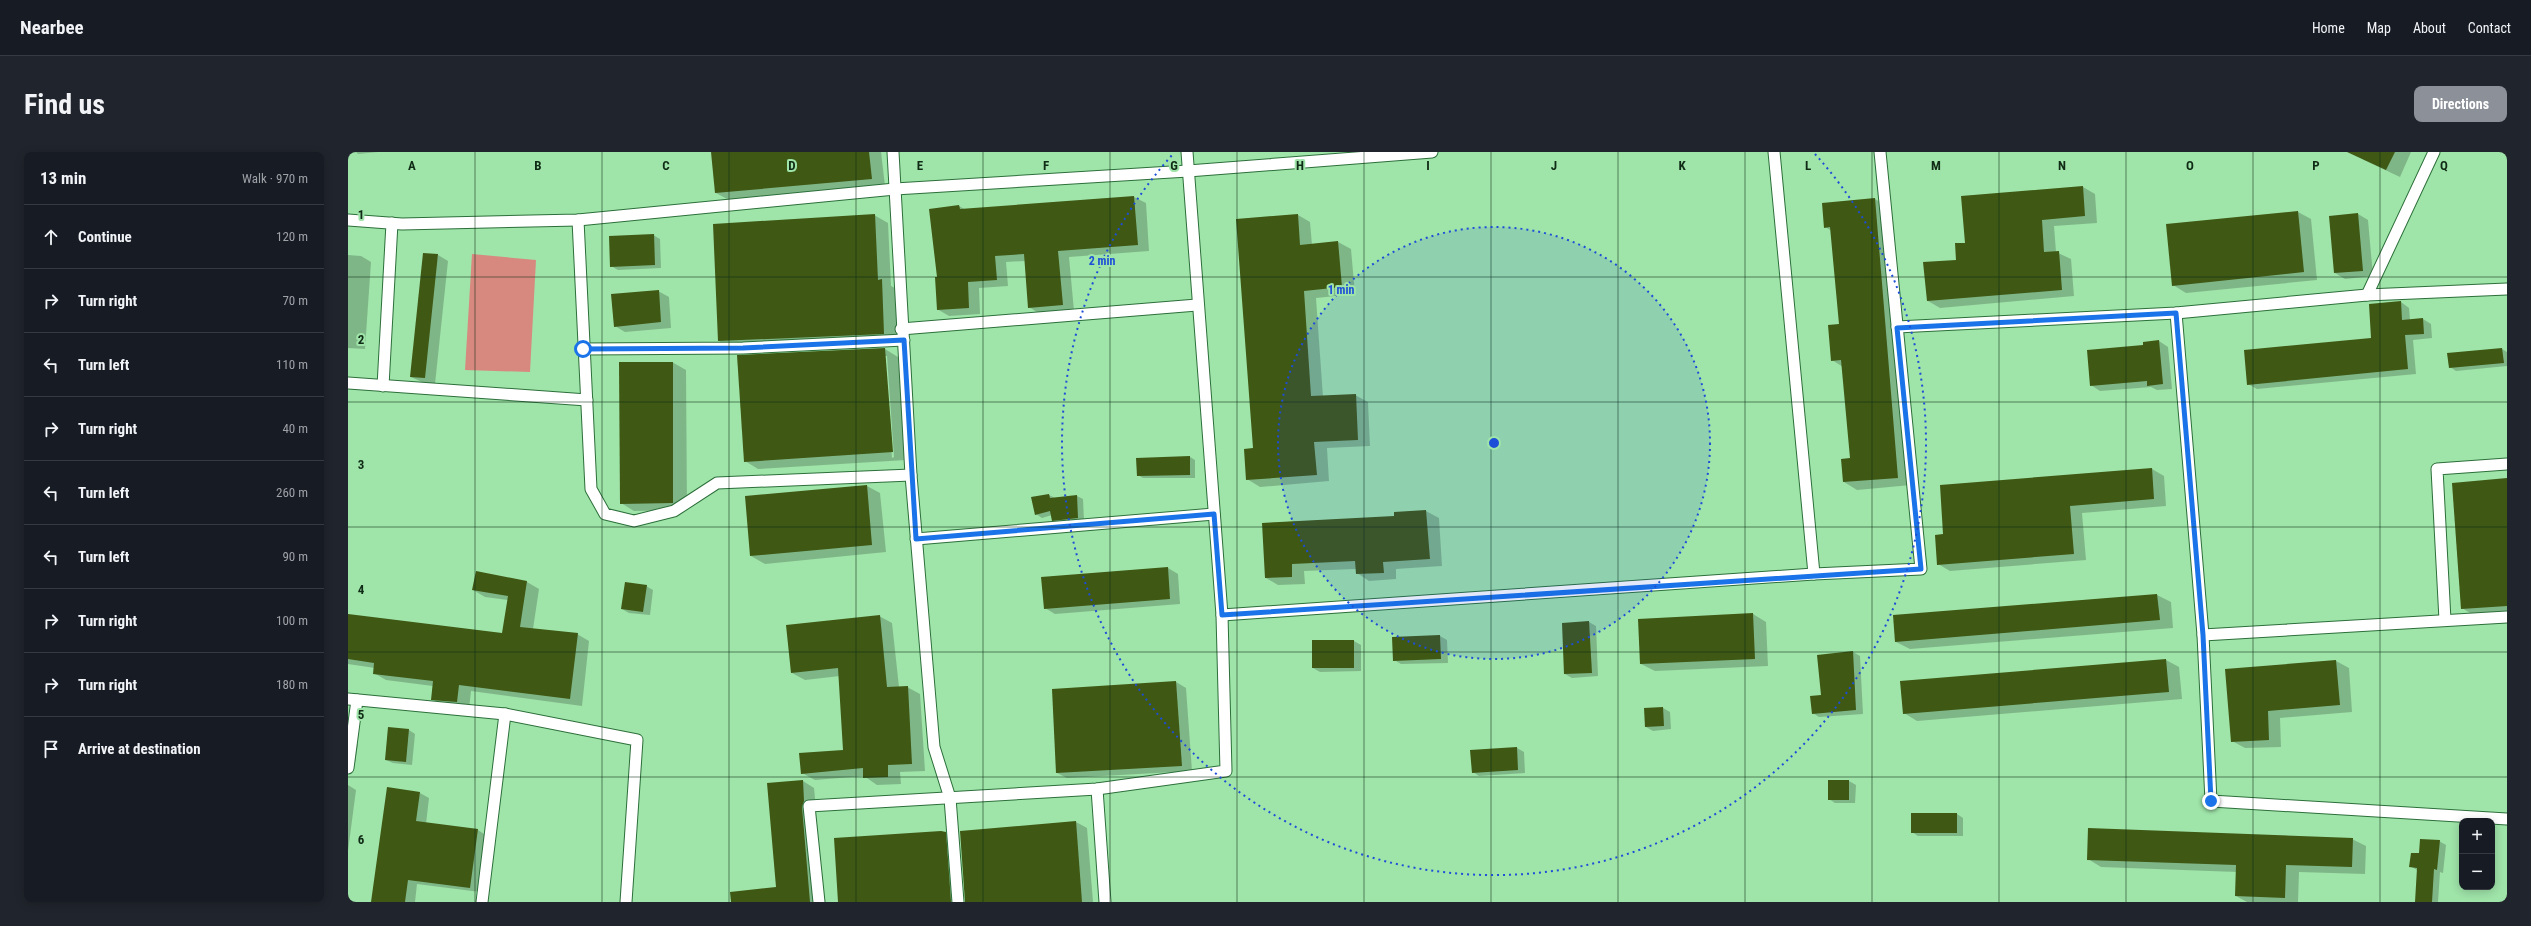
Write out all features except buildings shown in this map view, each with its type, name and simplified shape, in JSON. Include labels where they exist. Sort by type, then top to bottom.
[{"type":"lane","points":[[893,152],[911,475],[934,747],[950,798],[958,902]]},
{"type":"lane","points":[[819,902],[809,806],[1097,789],[1226,771],[1222,615],[1186,152]]},
{"type":"lane","points":[[348,220],[392,223],[578,220],[895,189],[1188,171],[1432,152]]},
{"type":"lane","points":[[1774,152],[1814,574]]},
{"type":"lane","points":[[1222,615],[1814,574],[1921,569],[1880,152]]},
{"type":"lane","points":[[2367,295],[2434,152]]},
{"type":"lane","points":[[578,220],[583,349],[591,489],[605,514],[634,521],[674,511],[717,483],[911,475]]},
{"type":"lane","points":[[383,386],[392,223]]},
{"type":"lane","points":[[1897,328],[2176,313],[2367,295],[2507,289]]},
{"type":"lane","points":[[583,349],[743,348],[1197,305]]},
{"type":"lane","points":[[2176,313],[2203,635],[2211,801],[2507,819]]},
{"type":"lane","points":[[348,383],[587,400]]},
{"type":"lane","points":[[2446,620],[2437,469],[2507,464]]},
{"type":"lane","points":[[916,539],[1214,514]]},
{"type":"lane","points":[[2203,635],[2507,617]]},
{"type":"lane","points":[[348,768],[352,700],[505,714],[637,740],[626,902]]},
{"type":"lane","points":[[482,902],[505,714]]},
{"type":"lane","points":[[1097,789],[1105,902]]},
{"type":"shaded area","points":[[472,254],[536,260],[530,372],[465,370]]},
{"type":"route","points":[[583,349],[743,348],[904,340],[916,539],[1214,514],[1222,615],[1814,574],[1921,569],[1897,328],[2176,313],[2203,635],[2211,801]]}]
